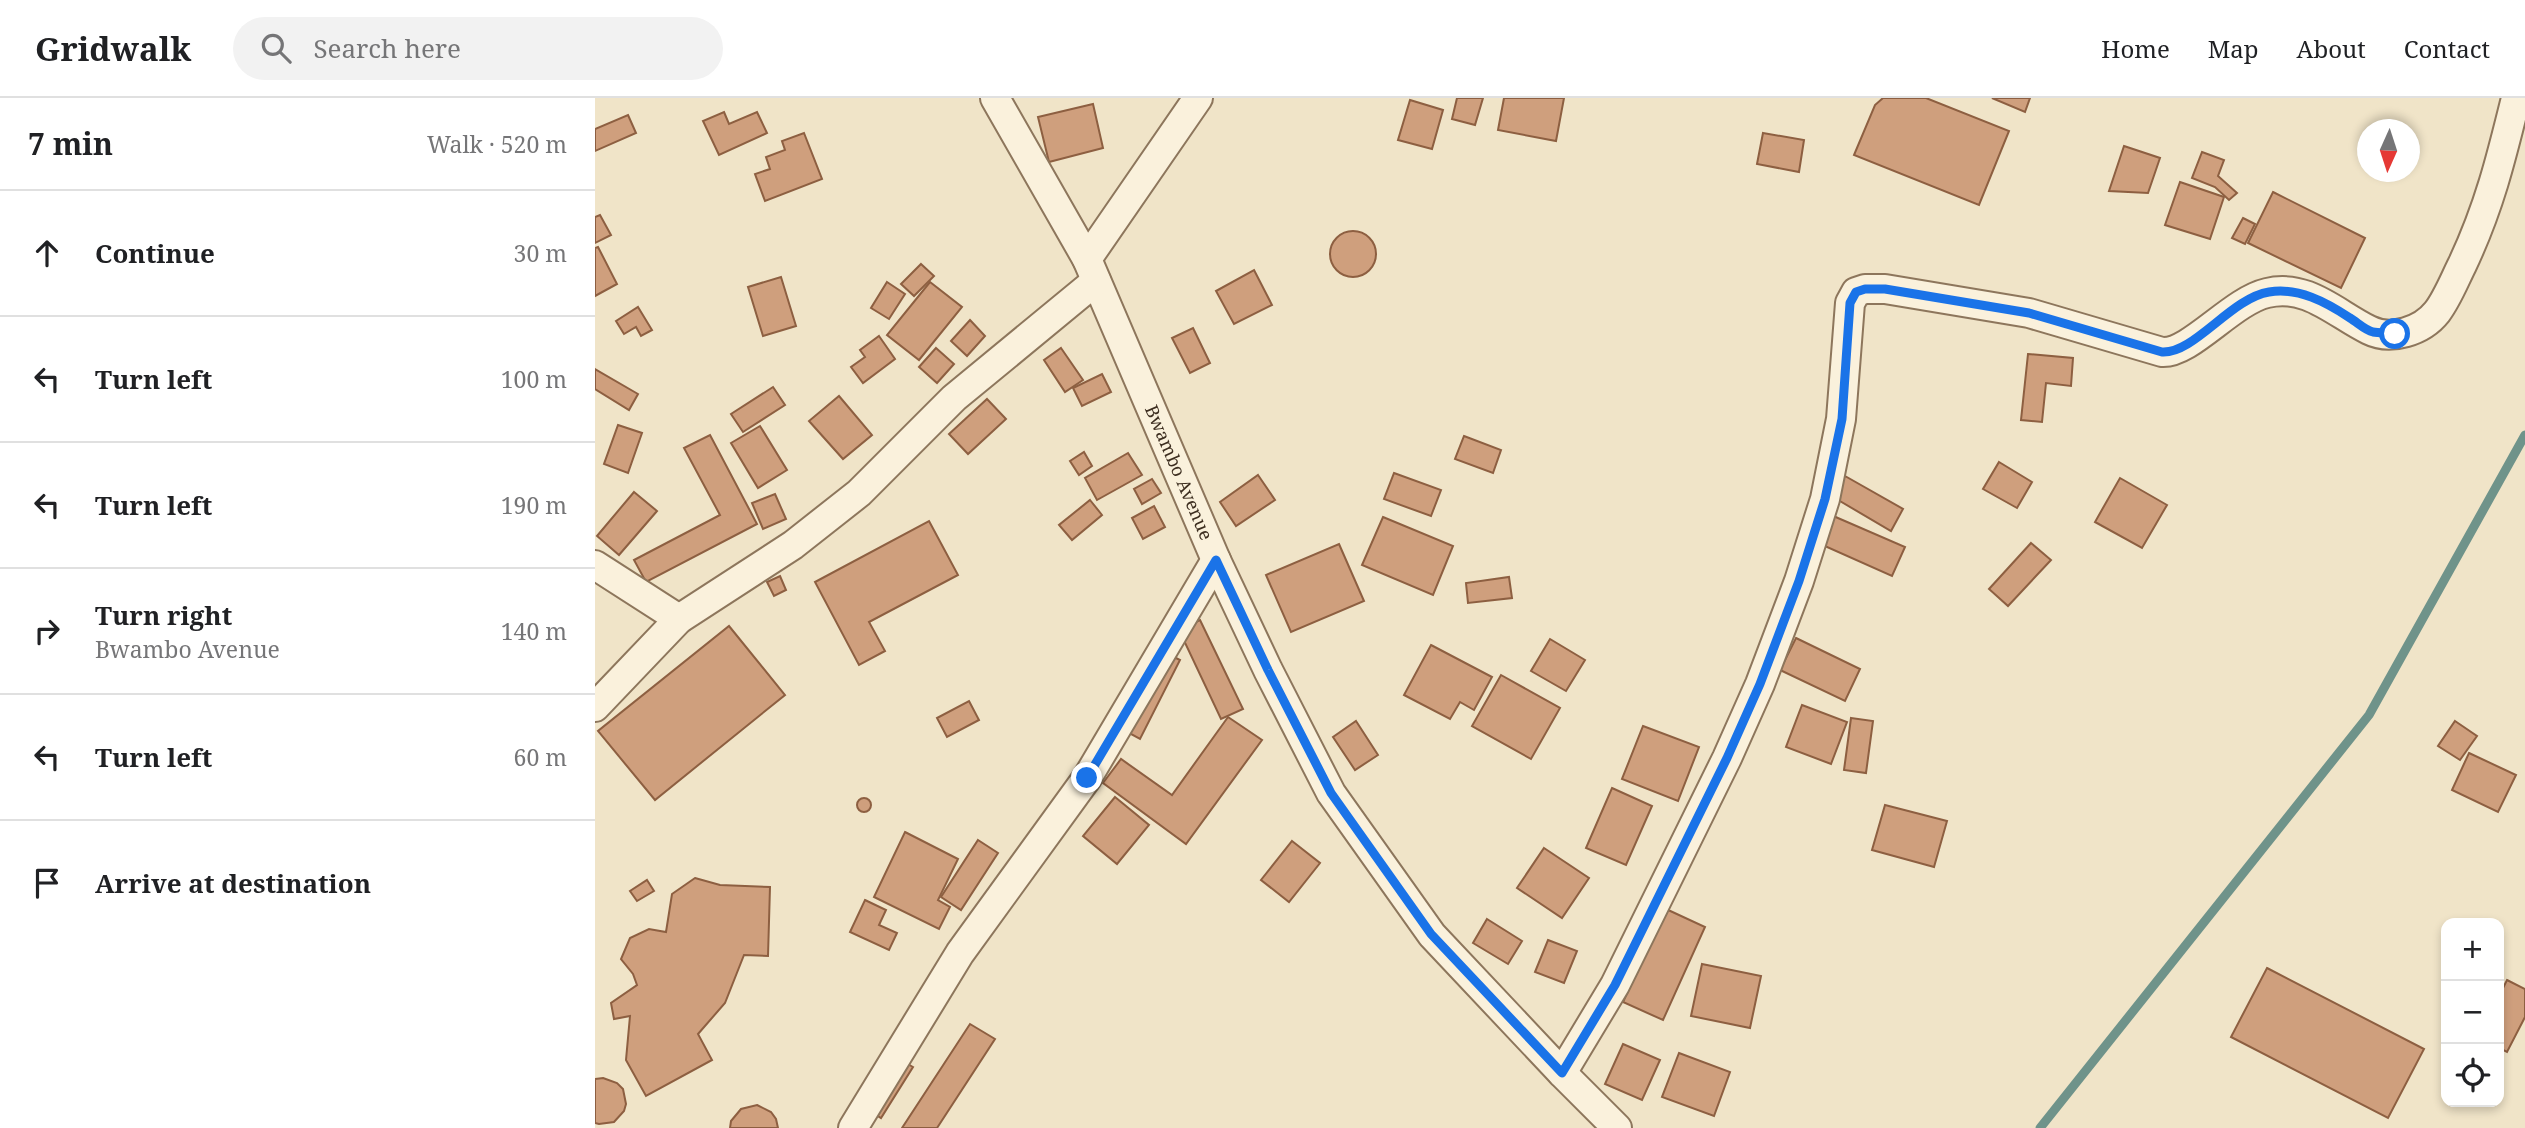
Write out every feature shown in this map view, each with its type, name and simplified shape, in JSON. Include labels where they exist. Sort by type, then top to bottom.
[{"type":"street","name":"Bwambo Avenue","points":[[995,98],[1091,270],[1216,560],[1331,793],[1431,934],[1617,1128]]},
{"type":"street","points":[[595,707],[679,619],[793,545],[859,493],[954,398],[1091,270],[1198,98]]},
{"type":"street","points":[[1562,1073],[1615,985],[1727,758],[1760,684],[1799,581],[1825,499],[1842,419],[1850,303],[1856,292],[1885,289],[2029,313],[2171,353],[2183,347],[2242,302],[2269,292],[2298,292],[2335,307],[2371,331],[2395,334],[2417,329],[2436,313],[2479,229],[2497,178],[2518,98],[2525,104]]},
{"type":"street","points":[[853,1128],[960,953],[1087,778],[1216,560]]},
{"type":"street","points":[[595,565],[679,619]]},
{"type":"building","points":[[1457,98],[1483,98],[1475,125],[1452,119]]},
{"type":"building","points":[[1504,98],[1564,98],[1556,141],[1498,130]]},
{"type":"building","points":[[1883,98],[1926,98],[2009,131],[1979,205],[1854,155],[1875,105]]},
{"type":"building","points":[[1992,98],[2030,98],[2025,112]]},
{"type":"building","points":[[1410,100],[1443,110],[1432,149],[1398,140]]},
{"type":"building","points":[[1093,104],[1103,148],[1049,162],[1038,117]]},
{"type":"building","points":[[724,112],[729,124],[757,112],[767,133],[719,155],[703,121]]},
{"type":"building","points":[[628,115],[636,133],[595,151],[595,129]]},
{"type":"building","points":[[804,133],[822,179],[765,201],[755,174],[770,169],[766,157],[785,150],[782,141]]},
{"type":"building","points":[[1763,133],[1804,140],[1799,172],[1757,164]]},
{"type":"building","points":[[2124,146],[2160,158],[2148,193],[2109,191]]},
{"type":"building","points":[[2202,152],[2224,160],[2218,176],[2237,193],[2229,200],[2215,187],[2192,178]]},
{"type":"building","points":[[2180,182],[2224,197],[2210,239],[2165,225]]},
{"type":"building","points":[[2273,192],[2365,238],[2341,288],[2248,243]]},
{"type":"building","points":[[600,215],[611,235],[595,243],[595,217]]},
{"type":"building","points":[[2243,218],[2255,224],[2245,244],[2232,238]]},
{"type":"building","points":[[1353,231],[1369,238],[1376,254],[1369,270],[1353,277],[1337,270],[1330,254],[1337,238]]},
{"type":"building","points":[[598,247],[617,284],[595,296],[595,248]]},
{"type":"building","points":[[921,264],[934,276],[914,296],[901,284]]},
{"type":"building","points":[[1254,270],[1272,305],[1234,324],[1216,291]]},
{"type":"building","points":[[781,277],[796,326],[763,336],[748,287]]},
{"type":"building","points":[[887,282],[905,294],[889,319],[871,308]]},
{"type":"building","points":[[930,282],[962,307],[919,360],[887,335]]},
{"type":"building","points":[[638,307],[652,330],[641,336],[636,327],[624,334],[616,321]]},
{"type":"building","points":[[970,320],[985,336],[967,356],[951,341]]},
{"type":"building","points":[[1193,328],[1210,363],[1190,373],[1172,338]]},
{"type":"building","points":[[879,336],[895,359],[863,383],[851,367],[865,357],[860,350]]},
{"type":"building","points":[[936,348],[954,364],[937,383],[919,367]]},
{"type":"building","points":[[1061,348],[1083,380],[1065,392],[1044,360]]},
{"type":"building","points":[[2028,354],[2073,358],[2071,386],[2046,383],[2042,422],[2021,420]]},
{"type":"building","points":[[595,369],[638,394],[629,410],[595,389]]},
{"type":"building","points":[[1102,374],[1111,392],[1082,406],[1073,388]]},
{"type":"building","points":[[773,387],[785,405],[743,432],[731,414]]},
{"type":"building","points":[[839,396],[872,435],[843,459],[809,421]]},
{"type":"building","points":[[987,399],[1006,419],[968,454],[949,434]]},
{"type":"building","points":[[618,425],[642,433],[628,473],[604,464]]},
{"type":"building","points":[[760,426],[787,470],[758,488],[731,443]]},
{"type":"building","points":[[710,435],[757,524],[646,582],[634,560],[720,515],[684,448]]},
{"type":"building","points":[[1464,436],[1501,450],[1493,473],[1455,459]]},
{"type":"building","points":[[1084,452],[1092,466],[1079,475],[1070,461]]},
{"type":"building","points":[[1128,453],[1142,475],[1097,500],[1085,478]]},
{"type":"building","points":[[1999,462],[2032,482],[2017,508],[1983,489]]},
{"type":"building","points":[[1394,473],[1441,490],[1431,516],[1384,499]]},
{"type":"building","points":[[1258,475],[1275,500],[1236,526],[1220,502]]},
{"type":"building","points":[[1845,476],[1903,509],[1891,531],[1833,497]]},
{"type":"building","points":[[2120,478],[2167,505],[2142,548],[2095,522]]},
{"type":"building","points":[[1152,479],[1161,493],[1142,504],[1134,489]]},
{"type":"building","points":[[634,492],[657,511],[619,555],[597,536]]},
{"type":"building","points":[[775,494],[786,519],[763,529],[752,503]]},
{"type":"building","points":[[1090,500],[1102,515],[1072,540],[1059,525]]},
{"type":"building","points":[[1154,506],[1165,527],[1143,539],[1132,518]]},
{"type":"building","points":[[1831,515],[1905,547],[1892,576],[1818,543]]},
{"type":"building","points":[[1383,517],[1453,546],[1433,595],[1362,565]]},
{"type":"building","points":[[929,521],[958,575],[869,622],[885,651],[859,665],[815,582]]},
{"type":"building","points":[[2031,543],[2051,560],[2008,606],[1989,589]]},
{"type":"building","points":[[1339,544],[1364,601],[1291,632],[1266,575]]},
{"type":"building","points":[[780,576],[786,590],[774,596],[767,582]]},
{"type":"building","points":[[1509,577],[1512,598],[1468,603],[1466,583]]},
{"type":"building","points":[[1200,620],[1243,709],[1221,719],[1179,630]]},
{"type":"building","points":[[729,626],[785,695],[655,800],[598,731]]},
{"type":"building","points":[[1796,638],[1860,669],[1845,701],[1780,670]]},
{"type":"building","points":[[1550,639],[1585,660],[1566,691],[1531,671]]},
{"type":"building","points":[[1431,645],[1492,677],[1474,710],[1460,702],[1450,719],[1404,695]]},
{"type":"building","points":[[1160,650],[1180,660],[1140,739],[1120,728]]},
{"type":"building","points":[[1501,675],[1560,708],[1531,759],[1472,726]]},
{"type":"building","points":[[969,701],[979,720],[947,737],[937,718]]},
{"type":"building","points":[[1802,705],[1847,722],[1831,764],[1786,747]]},
{"type":"building","points":[[1228,717],[1262,740],[1186,844],[1103,783],[1121,759],[1172,795]]},
{"type":"building","points":[[1851,718],[1873,721],[1866,773],[1844,770]]},
{"type":"building","points":[[1356,721],[1378,755],[1355,770],[1333,737]]},
{"type":"building","points":[[2455,721],[2477,736],[2460,760],[2438,746]]},
{"type":"building","points":[[1643,726],[1699,747],[1678,801],[1622,779]]},
{"type":"building","points":[[2469,753],[2516,775],[2498,812],[2452,790]]},
{"type":"building","points":[[1612,788],[1652,806],[1626,865],[1586,848]]},
{"type":"building","points":[[1115,797],[1149,825],[1117,864],[1083,836]]},
{"type":"building","points":[[864,798],[869,800],[869,810],[864,812],[859,810],[857,805],[859,800]]},
{"type":"building","points":[[1885,805],[1947,821],[1934,867],[1872,850]]},
{"type":"building","points":[[905,832],[958,859],[938,900],[950,907],[939,929],[874,897]]},
{"type":"building","points":[[978,840],[998,853],[961,910],[941,897]]},
{"type":"building","points":[[1292,841],[1320,863],[1289,902],[1261,880]]},
{"type":"building","points":[[1544,848],[1589,878],[1562,918],[1517,888]]},
{"type":"building","points":[[695,878],[720,885],[770,887],[768,956],[744,955],[725,1003],[698,1034],[712,1060],[646,1096],[626,1060],[630,1016],[614,1019],[611,1003],[637,985],[633,974],[621,959],[630,938],[649,929],[666,932],[672,894]]},
{"type":"building","points":[[647,880],[654,891],[637,901],[630,891]]},
{"type":"building","points":[[865,900],[886,910],[879,925],[897,933],[889,950],[850,932]]},
{"type":"building","points":[[1666,909],[1705,927],[1663,1020],[1623,1002]]},
{"type":"building","points":[[1487,919],[1522,941],[1508,964],[1473,943]]},
{"type":"building","points":[[1548,940],[1577,951],[1564,983],[1535,972]]},
{"type":"building","points":[[1702,964],[1761,976],[1750,1028],[1691,1016]]},
{"type":"building","points":[[2267,968],[2424,1049],[2388,1118],[2231,1037]]},
{"type":"building","points":[[2507,980],[2525,989],[2525,1017],[2507,1052],[2504,1050],[2504,986]]},
{"type":"building","points":[[970,1024],[995,1039],[937,1128],[902,1128]]},
{"type":"building","points":[[1623,1044],[1660,1060],[1642,1100],[1605,1084]]},
{"type":"building","points":[[1679,1053],[1730,1072],[1714,1116],[1662,1097]]},
{"type":"building","points":[[899,1059],[913,1067],[881,1118],[867,1109]]},
{"type":"building","points":[[603,1078],[617,1083],[623,1089],[626,1104],[624,1111],[614,1122],[599,1124],[595,1123],[595,1079]]},
{"type":"building","points":[[757,1105],[771,1112],[778,1128],[730,1128],[731,1121],[741,1109]]},
{"type":"waterway","points":[[2040,1128],[2369,715],[2525,435]]},
{"type":"route","points":[[1087,778],[1216,560],[1331,793],[1431,934],[1562,1073],[1615,985],[1727,758],[1760,684],[1799,581],[1825,499],[1842,419],[1850,303],[1856,292],[1885,289],[2029,313],[2119,341],[2171,353],[2183,347],[2242,302],[2269,292],[2298,292],[2335,307],[2371,331],[2395,334]]}]
